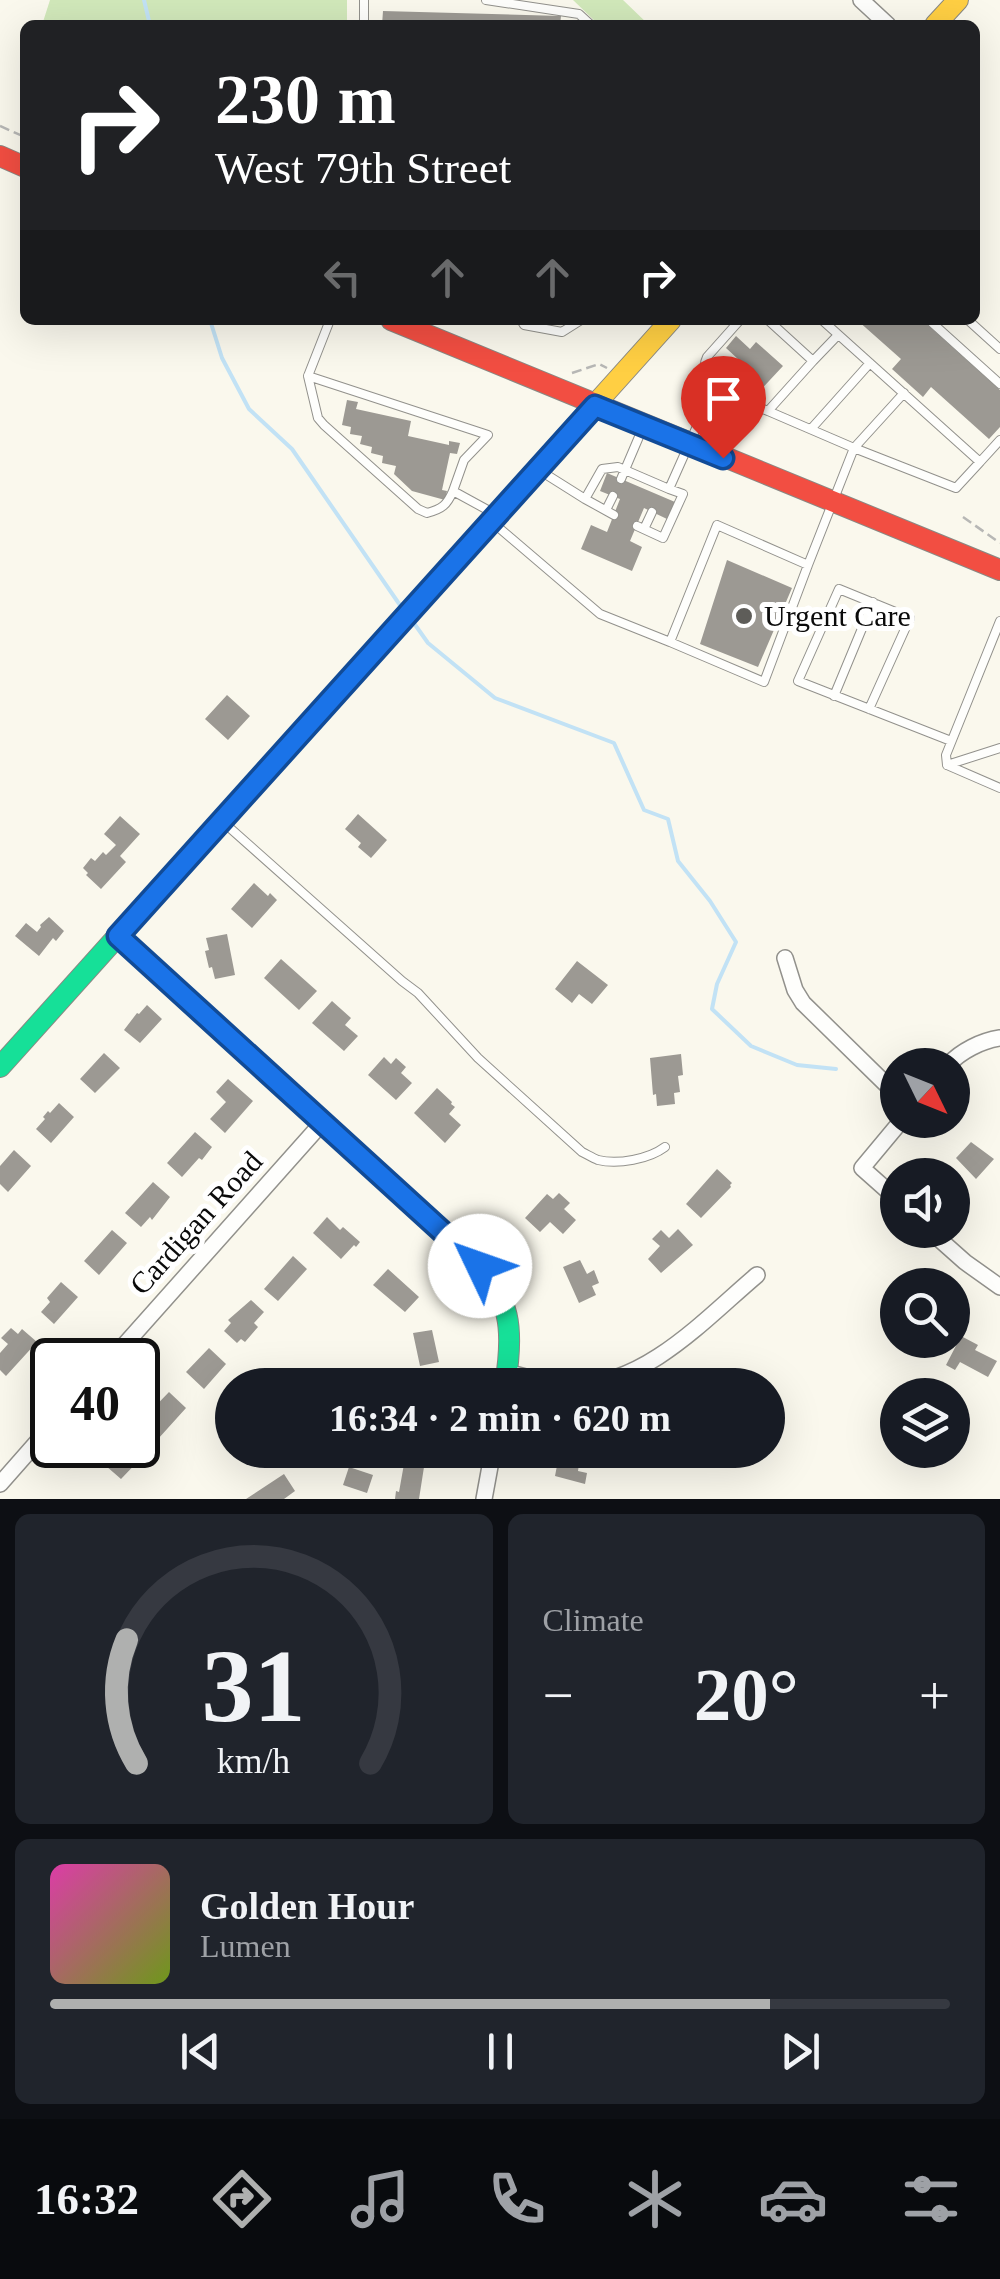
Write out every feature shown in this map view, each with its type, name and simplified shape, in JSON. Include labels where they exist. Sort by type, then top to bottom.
[{"type":"main road","points":[[940,20],[958,0]]},
{"type":"main road","points":[[403,325],[1000,570]]},
{"type":"main road","points":[[0,1068],[667,325]]},
{"type":"main road","points":[[118,936],[493,1280],[505,1301],[510,1323],[507,1368]]},
{"type":"street","points":[[861,0],[883,20]]},
{"type":"street","points":[[784,958],[804,1004],[880,1078]]},
{"type":"street","points":[[970,1049],[1000,1038]]},
{"type":"street","name":"Cardigan Road","points":[[131,1338],[322,1122]]},
{"type":"street","points":[[880,1184],[862,1168],[887,1138]]},
{"type":"street","points":[[949,1248],[1000,1287]]},
{"type":"street","points":[[638,1368],[659,1357],[758,1275]]},
{"type":"street","points":[[0,1484],[30,1450]]},
{"type":"street","points":[[484,1499],[490,1468]]},
{"type":"lane","points":[[486,0],[579,14],[586,20]]},
{"type":"lane","points":[[308,376],[488,435],[464,460],[447,504],[428,513],[418,508],[318,418],[308,376],[328,325]]},
{"type":"lane","points":[[524,325],[562,332],[572,325]]},
{"type":"lane","points":[[664,490],[713,390],[704,364],[707,357],[736,325]]},
{"type":"lane","points":[[774,325],[813,360]]},
{"type":"lane","points":[[828,325],[980,462]]},
{"type":"lane","points":[[935,325],[1000,384]]},
{"type":"lane","points":[[974,325],[1000,349]]},
{"type":"lane","points":[[768,411],[838,334]]},
{"type":"lane","points":[[811,429],[870,363]]},
{"type":"lane","points":[[713,390],[956,488],[1000,440]]},
{"type":"lane","points":[[453,492],[494,518],[600,614],[764,682],[854,448],[904,394]]},
{"type":"lane","points":[[623,475],[644,426]]},
{"type":"lane","points":[[585,499],[602,468],[618,467],[623,475],[683,494],[663,538],[640,528],[652,512]]},
{"type":"lane","points":[[538,470],[610,513],[612,496]]},
{"type":"lane","points":[[670,642],[717,526],[808,565]]},
{"type":"lane","points":[[870,709],[910,618],[839,588],[798,681],[951,742]]},
{"type":"lane","points":[[834,696],[872,602]]},
{"type":"lane","points":[[947,765],[946,755],[1000,620]]},
{"type":"lane","points":[[947,765],[1000,748]]},
{"type":"lane","points":[[947,765],[1000,788]]},
{"type":"lane","points":[[222,821],[418,993],[478,1058],[582,1152],[599,1160],[614,1161],[654,1155],[665,1147]]},
{"type":"path","points":[[963,517],[1000,544]]},
{"type":"green space","points":[[50,0],[347,0],[347,20],[44,20]]},
{"type":"green space","points":[[573,0],[623,0],[644,20],[594,20]]},
{"type":"building","points":[[383,11],[561,16],[561,20],[382,20]]},
{"type":"building","points":[[863,325],[928,325],[1000,390],[1000,427],[989,439],[931,387],[923,397],[892,369],[901,359]]},
{"type":"building","points":[[736,336],[750,349],[756,342],[783,366],[756,395],[729,371],[739,360],[726,348]]},
{"type":"building","points":[[347,400],[358,402],[356,409],[411,421],[408,436],[449,445],[449,441],[460,443],[457,454],[450,453],[442,490],[447,491],[445,500],[412,491],[394,474],[396,466],[382,463],[383,456],[360,444],[362,436],[350,434],[351,427],[342,425]]},
{"type":"building","points":[[607,473],[675,502],[667,519],[644,508],[630,541],[642,547],[632,571],[581,549],[591,525],[607,532],[620,499],[600,491]]},
{"type":"building","name":"Urgent Care","points":[[727,560],[792,588],[758,667],[700,644]]},
{"type":"building","points":[[227,695],[250,716],[228,740],[205,719]]},
{"type":"building","points":[[358,814],[387,840],[371,858],[345,829]]},
{"type":"building","points":[[120,816],[140,834],[120,856],[126,862],[101,889],[83,868],[91,858],[95,861],[116,845],[104,834]]},
{"type":"building","points":[[254,883],[277,900],[252,928],[231,909]]},
{"type":"building","points":[[49,917],[64,931],[39,956],[15,936],[26,923],[37,932]]},
{"type":"building","points":[[227,934],[235,975],[215,979],[205,951],[209,950],[206,938]]},
{"type":"building","points":[[281,959],[317,991],[299,1010],[264,978]]},
{"type":"building","points":[[577,961],[608,985],[592,1004],[579,994],[572,1003],[555,989]]},
{"type":"building","points":[[332,1001],[351,1018],[345,1025],[358,1036],[344,1051],[312,1023]]},
{"type":"building","points":[[147,1005],[162,1019],[140,1043],[124,1030]]},
{"type":"building","points":[[104,1053],[120,1068],[95,1093],[80,1079]]},
{"type":"building","points":[[681,1054],[683,1075],[678,1076],[680,1092],[674,1093],[675,1104],[657,1106],[650,1058]]},
{"type":"building","points":[[384,1057],[391,1064],[396,1058],[406,1067],[401,1073],[412,1083],[396,1100],[368,1075]]},
{"type":"building","points":[[228,1079],[253,1101],[225,1133],[210,1119],[226,1102],[216,1092]]},
{"type":"building","points":[[437,1088],[452,1102],[455,1107],[449,1114],[461,1125],[445,1143],[414,1113]]},
{"type":"building","points":[[59,1103],[74,1117],[51,1143],[36,1129]]},
{"type":"building","points":[[195,1132],[212,1147],[182,1177],[167,1163]]},
{"type":"building","points":[[971,1142],[994,1159],[976,1179],[970,1173],[970,1158],[956,1158]]},
{"type":"building","points":[[14,1150],[31,1166],[8,1192],[0,1184],[0,1166]]},
{"type":"building","points":[[717,1169],[732,1183],[731,1187],[701,1218],[686,1204]]},
{"type":"building","points":[[153,1182],[170,1197],[152,1220],[150,1217],[141,1227],[125,1213]]},
{"type":"building","points":[[559,1193],[570,1203],[564,1209],[576,1220],[563,1234],[550,1222],[540,1232],[525,1218],[547,1194],[553,1199]]},
{"type":"building","points":[[327,1217],[360,1242],[341,1259],[313,1233]]},
{"type":"building","points":[[678,1229],[693,1245],[661,1273],[648,1259],[660,1246],[652,1239],[661,1230],[669,1238]]},
{"type":"building","points":[[112,1230],[127,1243],[99,1275],[84,1261]]},
{"type":"building","points":[[293,1256],[307,1269],[278,1301],[264,1289]]},
{"type":"building","points":[[580,1260],[587,1274],[594,1270],[599,1283],[592,1286],[596,1295],[579,1303],[563,1267]]},
{"type":"building","points":[[388,1269],[419,1297],[405,1312],[373,1285]]},
{"type":"building","points":[[61,1282],[78,1297],[54,1324],[41,1312]]},
{"type":"building","points":[[251,1300],[264,1312],[245,1342],[241,1339],[237,1343],[224,1331],[231,1323],[228,1320]]},
{"type":"building","points":[[11,1328],[18,1334],[22,1329],[32,1338],[30,1350],[6,1376],[0,1370],[0,1353],[8,1344],[1,1338]]},
{"type":"building","points":[[432,1330],[439,1362],[420,1366],[413,1333]]},
{"type":"building","points":[[970,1341],[978,1345],[975,1350],[997,1361],[988,1377],[960,1362],[955,1370],[946,1365],[950,1358],[970,1358]]},
{"type":"building","points":[[209,1348],[226,1364],[215,1368],[215,1376],[204,1389],[186,1372]]},
{"type":"building","points":[[169,1392],[186,1408],[160,1437],[160,1401]]},
{"type":"building","points":[[108,1468],[132,1468],[121,1479]]},
{"type":"building","points":[[349,1468],[373,1475],[367,1493],[343,1485]]},
{"type":"building","points":[[403,1468],[424,1468],[419,1499],[395,1499],[396,1491],[399,1492]]},
{"type":"building","points":[[557,1468],[578,1468],[587,1473],[585,1484],[555,1476]]},
{"type":"building","points":[[284,1474],[295,1491],[284,1499],[246,1499]]},
{"type":"waterway","points":[[144,0],[149,20]]},
{"type":"waterway","points":[[212,325],[222,358],[249,409],[292,449],[402,608]]},
{"type":"waterway","points":[[411,619],[428,643],[495,698],[614,743],[644,810],[668,819],[678,861],[736,942],[717,984],[712,1009],[751,1046],[797,1065],[836,1069]]},
{"type":"traffic: fast","points":[[0,1067],[538,468]]},
{"type":"traffic: fast","points":[[470,1257],[494,1286],[507,1315],[507,1368]]},
{"type":"traffic: slow","points":[[940,20],[958,0]]},
{"type":"traffic: slow","points":[[538,468],[667,325]]},
{"type":"traffic: slow","points":[[118,936],[470,1257]]},
{"type":"traffic: jam","points":[[0,156],[20,165]]},
{"type":"traffic: jam","points":[[403,325],[1000,570]]},
{"type":"place","name":"Urgent Care","points":[[744,616]]},
{"type":"route","points":[[480,1266],[118,936],[595,406],[723,458]]}]
